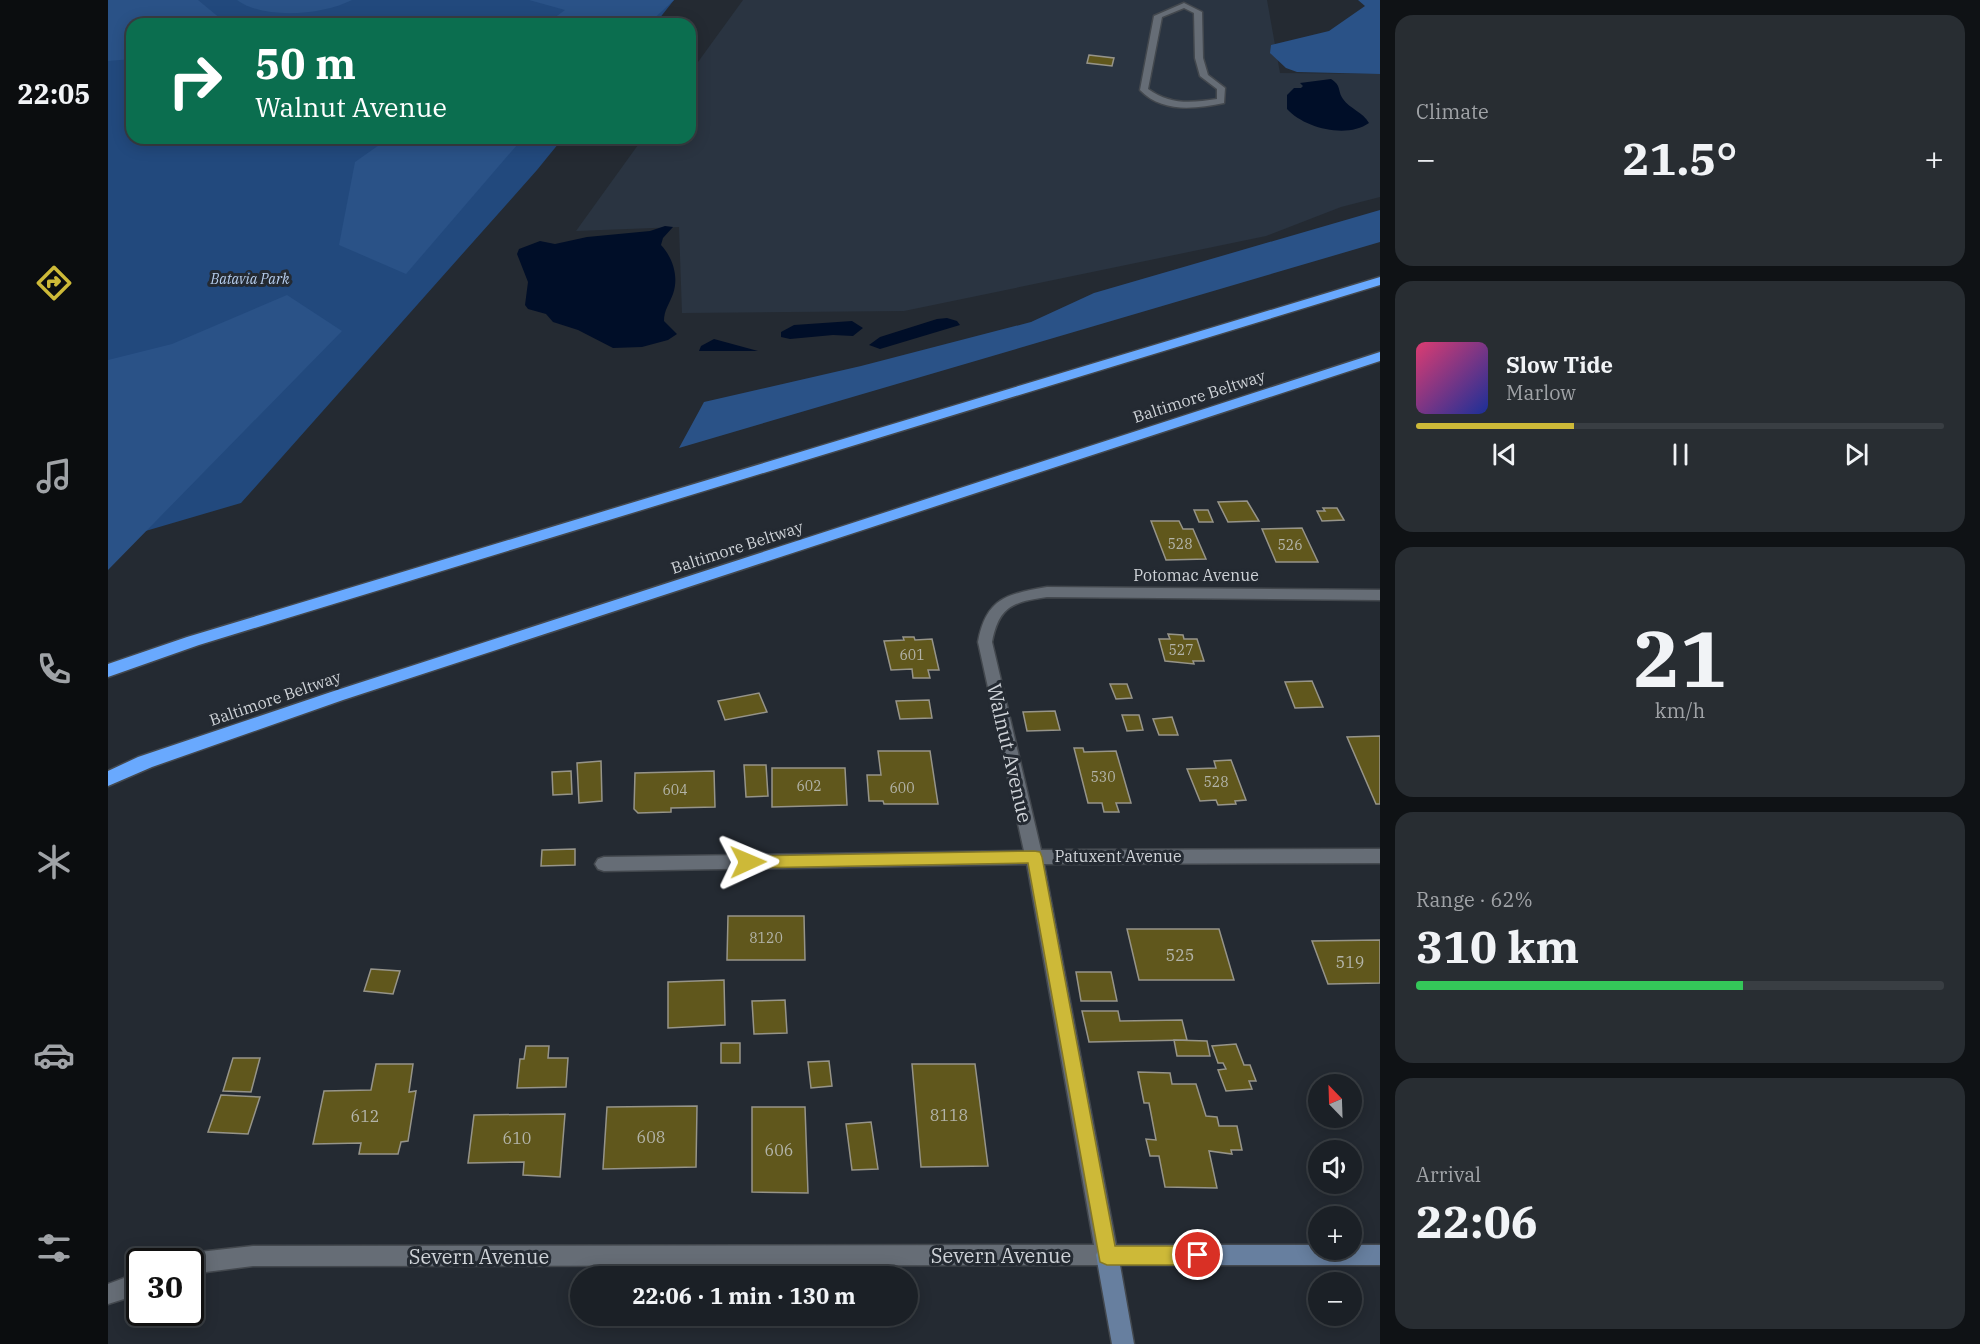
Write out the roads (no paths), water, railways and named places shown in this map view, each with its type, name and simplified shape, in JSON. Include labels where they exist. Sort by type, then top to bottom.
[{"type":"highway","points":[[108,671],[193,641],[1380,281]]},
{"type":"highway","name":"Baltimore Beltway","points":[[108,779],[145,762],[337,696],[1380,356]]},
{"type":"street","points":[[1184,2],[1198,12],[1198,58],[1204,76],[1221,88],[1221,101],[1194,106],[1176,105],[1156,100],[1144,90],[1158,16],[1184,2]]},
{"type":"street","name":"Potomac Avenue","points":[[1012,599],[1047,592],[1380,595]]},
{"type":"street","name":"Walnut Avenue","points":[[1012,599],[998,606],[990,617],[985,642],[1034,857],[1123,1344]]},
{"type":"street","name":"Patuxent Avenue","points":[[604,864],[1034,857],[1380,856]]},
{"type":"street","name":"Severn Avenue","points":[[204,1262],[252,1256],[1380,1255]]},
{"type":"street","points":[[109,1295],[126,1288]]},
{"type":"park label","name":"Batavia Park","points":[[250,279]]}]
